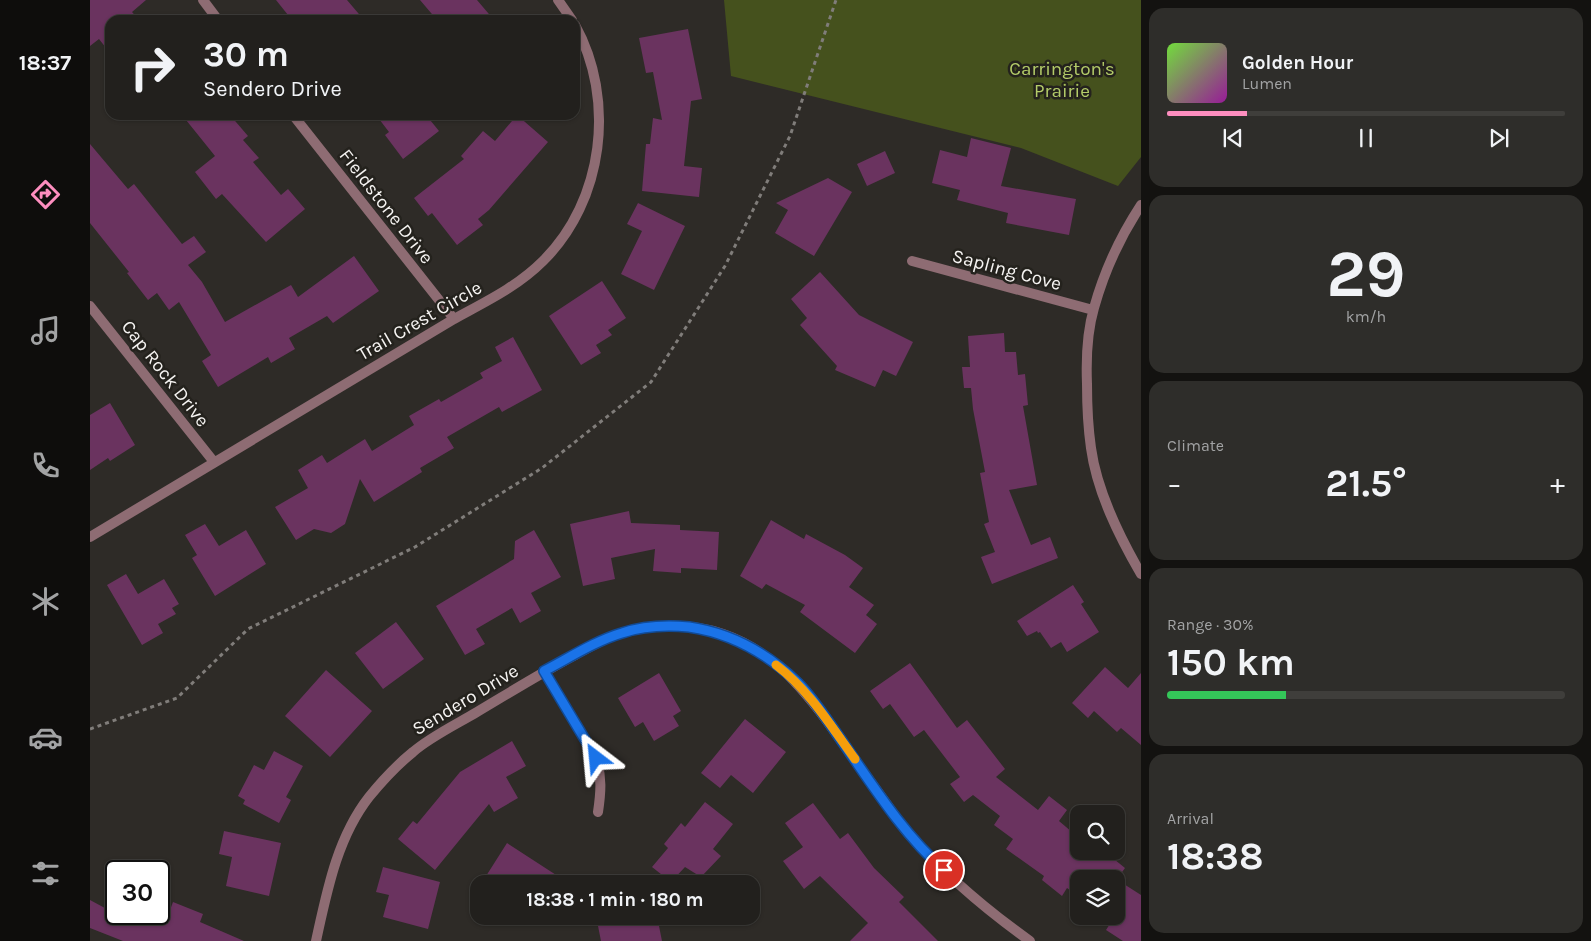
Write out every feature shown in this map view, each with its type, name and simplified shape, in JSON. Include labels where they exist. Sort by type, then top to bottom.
[{"type":"street","points":[[203,0],[214,15]]},
{"type":"street","points":[[558,0],[568,15]]},
{"type":"street","name":"Trail Crest Circle","points":[[90,537],[454,319],[503,292],[537,267],[559,244],[571,225],[581,205],[596,157],[599,115],[595,80],[588,55],[580,37]]},
{"type":"street","name":"Fieldstone Drive","points":[[297,120],[454,319]]},
{"type":"street","points":[[1141,205],[1109,264],[1093,310],[1086,363],[1091,450],[1101,488],[1128,551],[1141,574]]},
{"type":"street","name":"Sapling Cove","points":[[912,261],[1093,310]]},
{"type":"street","name":"Cap Rock Drive","points":[[90,306],[214,462]]},
{"type":"street","name":"Sendero Drive","points":[[316,941],[337,858],[351,825],[368,798],[388,775],[414,751],[544,671],[594,645],[622,633],[648,627],[675,626],[703,629],[723,634],[742,642],[778,666],[798,684],[818,708],[905,830],[932,860],[1000,920],[1030,941]]},
{"type":"street","points":[[544,671],[596,758],[600,773],[601,792],[598,812]]},
{"type":"path","points":[[90,729],[177,698],[248,629],[415,547],[542,468],[651,382],[725,266],[790,136],[836,0]]},
{"type":"green space","name":"Carrington's Prairie","points":[[724,0],[1141,0],[1141,157],[1118,186],[1021,148],[731,76]]},
{"type":"building","points":[[90,0],[146,0],[132,12],[135,15],[105,15],[105,47],[99,39],[90,46]]},
{"type":"building","points":[[276,0],[347,0],[360,15],[288,15]]},
{"type":"building","points":[[420,0],[477,0],[490,15],[433,15]]},
{"type":"building","points":[[688,29],[702,99],[691,101],[684,166],[702,168],[699,197],[642,191],[646,144],[650,144],[653,118],[662,120],[653,72],[646,73],[639,38]]},
{"type":"building","points":[[186,120],[234,120],[248,136],[243,140],[259,158],[253,162],[281,195],[288,189],[305,209],[266,242],[222,194],[216,199],[195,172],[215,156]]},
{"type":"building","points":[[380,120],[430,120],[439,131],[403,159],[385,135],[389,132]]},
{"type":"building","points":[[513,120],[523,120],[548,142],[489,210],[478,219],[483,225],[457,245],[432,213],[428,216],[414,198],[464,159],[461,156],[483,131],[495,141]]},
{"type":"building","points":[[971,138],[1011,148],[1001,186],[1076,199],[1069,235],[1006,223],[1008,213],[957,200],[960,190],[932,183],[940,150],[967,157]]},
{"type":"building","points":[[90,144],[128,189],[134,184],[182,244],[194,236],[206,252],[188,265],[202,282],[225,322],[291,285],[298,297],[354,256],[379,291],[333,323],[327,316],[289,338],[295,349],[271,363],[268,357],[218,387],[202,361],[211,355],[179,302],[169,310],[157,293],[148,300],[127,273],[129,272],[90,223]]},
{"type":"building","points":[[885,151],[895,173],[867,186],[857,164]]},
{"type":"building","points":[[828,178],[852,192],[814,256],[775,233],[788,210],[776,203]]},
{"type":"building","points":[[638,203],[685,226],[654,290],[621,274],[642,231],[627,224]]},
{"type":"building","points":[[820,272],[859,315],[913,342],[896,376],[883,370],[875,387],[835,370],[837,366],[800,325],[807,318],[791,299]]},
{"type":"building","points":[[602,281],[626,318],[608,330],[612,335],[596,345],[601,353],[581,365],[549,316]]},
{"type":"building","points":[[1004,333],[1005,352],[1016,352],[1018,375],[1025,374],[1028,405],[1023,406],[1037,485],[1009,490],[1031,545],[1050,537],[1058,558],[992,584],[981,557],[995,552],[984,524],[989,522],[980,473],[985,472],[971,388],[964,388],[962,367],[970,367],[968,336]]},
{"type":"building","points":[[513,337],[542,390],[502,412],[499,407],[447,437],[454,448],[420,468],[422,472],[374,502],[360,479],[345,524],[331,533],[314,529],[296,540],[275,507],[308,488],[298,470],[322,455],[327,463],[365,439],[372,451],[414,425],[409,416],[439,399],[441,402],[483,378],[480,373],[502,361],[495,347]]},
{"type":"building","points":[[110,403],[135,445],[110,461],[108,458],[90,470],[90,415]]},
{"type":"building","points":[[629,511],[631,523],[680,525],[680,530],[719,532],[717,570],[681,568],[681,573],[653,571],[655,549],[611,558],[615,579],[583,586],[570,524]]},
{"type":"building","points":[[771,520],[804,539],[806,534],[845,555],[863,568],[849,587],[874,605],[866,615],[877,624],[855,653],[800,612],[805,605],[766,584],[762,589],[740,576]]},
{"type":"building","points":[[205,524],[219,546],[246,530],[266,564],[215,596],[192,558],[197,555],[185,535]]},
{"type":"building","points":[[534,530],[561,577],[531,593],[541,611],[520,623],[512,608],[476,629],[485,644],[465,655],[436,606],[514,559],[515,541]]},
{"type":"building","points":[[126,574],[138,594],[164,579],[179,604],[172,608],[176,614],[158,624],[163,633],[142,645],[107,585]]},
{"type":"building","points":[[1073,585],[1084,602],[1081,604],[1099,632],[1067,652],[1061,642],[1051,648],[1040,632],[1038,633],[1037,631],[1027,636],[1017,621]]},
{"type":"building","points":[[396,622],[424,659],[383,689],[355,653]]},
{"type":"building","points":[[910,663],[957,728],[967,720],[1005,769],[996,777],[1038,810],[1049,796],[1067,810],[1059,821],[1070,830],[1070,860],[1115,860],[1125,868],[1124,870],[1070,870],[1070,890],[1067,888],[1062,896],[1042,880],[1044,876],[1006,849],[1013,839],[994,825],[1000,816],[973,795],[964,802],[950,784],[960,777],[924,730],[914,737],[890,704],[883,709],[870,691]]},
{"type":"building","points":[[1105,667],[1128,688],[1141,673],[1141,745],[1121,728],[1117,732],[1094,711],[1088,718],[1072,703]]},
{"type":"building","points":[[326,670],[372,711],[330,757],[285,716]]},
{"type":"building","points":[[659,673],[681,711],[673,716],[679,726],[654,741],[643,722],[635,727],[618,698]]},
{"type":"building","points":[[745,719],[786,752],[753,793],[731,775],[720,788],[701,773]]},
{"type":"building","points":[[512,741],[526,766],[506,777],[518,798],[494,812],[489,804],[435,870],[398,839],[413,821],[417,824],[460,772]]},
{"type":"building","points":[[274,751],[303,766],[286,797],[291,800],[279,823],[243,804],[245,800],[238,796],[254,765],[264,770]]},
{"type":"building","points":[[705,802],[733,824],[713,849],[721,856],[703,875],[698,875],[685,867],[678,875],[662,875],[652,867],[668,848],[664,844],[681,823],[685,827]]},
{"type":"building","points":[[813,803],[840,839],[848,833],[874,868],[904,897],[899,902],[938,941],[850,941],[868,923],[820,876],[804,889],[783,861],[803,847],[785,823]]},
{"type":"building","points":[[224,831],[281,843],[269,896],[226,886],[232,857],[219,854]]},
{"type":"building","points":[[507,843],[556,875],[487,875]]},
{"type":"building","points":[[383,867],[440,882],[428,929],[383,917],[389,895],[376,892]]},
{"type":"building","points":[[1125,885],[1141,895],[1141,941],[1123,941],[1106,930],[1109,925],[1125,925]]},
{"type":"building","points":[[90,900],[105,908],[105,925],[170,925],[170,910],[173,902],[203,914],[200,922],[244,941],[123,941],[90,928]]},
{"type":"building","points":[[598,925],[659,925],[662,941],[601,941]]},
{"type":"slow traffic","points":[[776,665],[798,684],[855,759]]},
{"type":"route","points":[[596,758],[544,671],[622,633],[648,627],[675,626],[703,629],[723,634],[742,642],[758,652],[778,666],[798,684],[818,708],[905,830],[932,860],[944,870]]}]
